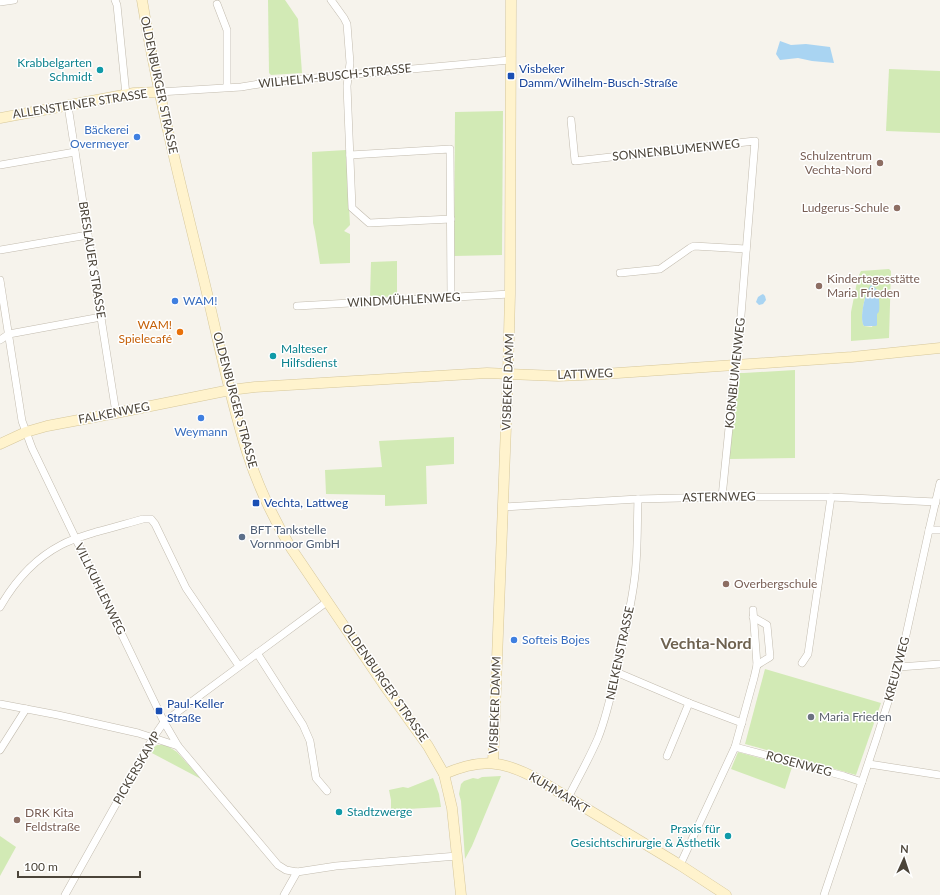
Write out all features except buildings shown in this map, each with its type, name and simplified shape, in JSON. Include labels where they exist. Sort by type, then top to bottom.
[{"type":"street","points":[[0,2],[14,0]]},
{"type":"street","points":[[115,0],[126,95]]},
{"type":"street","name":"OLDENBURGER STRASSE","points":[[142,0],[159,92],[210,310],[247,453],[279,528],[291,548],[384,685],[428,746],[444,774],[452,808],[461,895]]},
{"type":"street","points":[[331,0],[347,24],[350,63],[347,86],[352,208],[369,223],[450,219]]},
{"type":"street","name":"VISBEKER DAMM","points":[[493,763],[510,294],[511,0]]},
{"type":"street","points":[[217,4],[227,30],[227,87]]},
{"type":"street","name":"WILHELM-BUSCH-STRASSE","points":[[159,92],[241,86],[349,74],[511,60]]},
{"type":"street","name":"ALLENSTEINER STRASSE","points":[[0,118],[141,92],[159,92]]},
{"type":"street","name":"BRESLAUER STRASSE","points":[[68,106],[116,413]]},
{"type":"street","name":"SONNENBLUMENWEG","points":[[571,120],[575,161],[754,141],[751,187]]},
{"type":"street","points":[[350,155],[450,150],[451,297]]},
{"type":"street","points":[[0,165],[76,152]]},
{"type":"street","name":"KORNBLUMENWEG","points":[[722,497],[737,365],[751,187]]},
{"type":"street","points":[[0,250],[88,235]]},
{"type":"street","points":[[620,273],[660,269],[694,246],[746,249]]},
{"type":"street","name":"VILLKUHLENWEG","points":[[0,280],[22,421],[26,432],[32,448],[164,722],[178,746],[278,865],[286,870],[297,872]]},
{"type":"street","name":"WINDMÜHLENWEG","points":[[297,306],[510,294]]},
{"type":"street","points":[[0,340],[9,334],[101,317]]},
{"type":"street","name":"LATTWEG","points":[[230,390],[279,385],[487,373],[578,376],[852,357],[940,348]]},
{"type":"street","name":"FALKENWEG","points":[[0,444],[26,432],[47,426],[230,390]]},
{"type":"street","name":"KREUZWEG","points":[[824,895],[899,667],[940,484]]},
{"type":"street","name":"ASTERNWEG","points":[[503,507],[638,499],[722,497],[831,497],[936,502]]},
{"type":"street","points":[[802,663],[808,654],[831,497]]},
{"type":"street","name":"NELKENSTRASSE","points":[[568,798],[590,756],[606,716],[635,575],[638,499]]},
{"type":"street","points":[[0,607],[18,580],[29,568],[61,545],[76,538],[143,519],[150,519],[155,524],[186,588],[240,666]]},
{"type":"street","points":[[929,530],[940,530]]},
{"type":"street","name":"PICKERSKAMP","points":[[65,895],[152,738],[164,722],[328,601]]},
{"type":"street","points":[[680,865],[735,747],[742,723],[757,665],[753,614],[767,626],[770,657],[757,665]]},
{"type":"street","points":[[258,653],[303,726],[310,741],[316,778],[327,791]]},
{"type":"street","points":[[899,667],[940,664]]},
{"type":"street","points":[[616,672],[689,703],[742,723]]},
{"type":"street","points":[[667,756],[689,703]]},
{"type":"street","points":[[0,704],[138,733],[178,746]]},
{"type":"street","points":[[0,750],[26,709]]},
{"type":"street","name":"ROSENWEG","points":[[735,747],[862,782]]},
{"type":"street","name":"KUHMARKT","points":[[444,774],[467,766],[493,763],[516,768],[680,865],[726,895]]},
{"type":"street","points":[[868,764],[940,775]]},
{"type":"street","points":[[284,895],[297,872],[336,866],[456,856]]},
{"type":"green space","points":[[268,0],[285,0],[298,19],[302,73],[271,75],[269,73]]},
{"type":"green space","points":[[889,69],[940,71],[940,133],[886,131]]},
{"type":"green space","points":[[503,111],[502,255],[454,256],[455,112]]},
{"type":"green space","points":[[346,150],[350,225],[344,231],[350,234],[350,263],[320,264],[313,223],[312,152]]},
{"type":"green space","points":[[397,261],[397,296],[370,298],[371,262]]},
{"type":"green space","points":[[889,269],[891,271],[889,338],[851,341],[851,312],[858,277],[861,271]],"holes":[[[868,290],[877,314],[872,327],[864,326],[862,319],[863,308]]]},
{"type":"green space","points":[[795,370],[795,458],[729,459],[740,373]]},
{"type":"green space","points":[[454,437],[454,464],[426,466],[427,504],[385,506],[385,495],[326,494],[325,470],[382,467],[379,441]]},
{"type":"green space","points":[[765,669],[881,703],[856,775],[745,744]]},
{"type":"green space","points":[[157,745],[166,745],[177,752],[201,779],[150,752]]},
{"type":"green space","points":[[738,752],[792,767],[785,789],[731,769]]},
{"type":"green space","points":[[501,776],[472,846],[465,859],[461,801],[459,794],[461,784],[464,781],[473,778],[478,779],[482,777]]},
{"type":"green space","points":[[433,778],[439,794],[441,807],[391,810],[389,790],[403,787],[408,788]]},
{"type":"green space","points":[[0,836],[16,847],[0,876]]},
{"type":"water","points":[[780,41],[791,45],[806,44],[830,47],[834,63],[798,58],[780,60],[776,54]]},
{"type":"water","points":[[871,285],[877,290],[879,297],[877,325],[864,326],[862,318],[863,306]]},
{"type":"water","points":[[763,294],[766,300],[763,304],[759,305],[756,302],[758,297]]},
{"type":"place","name":"Krabbelgarten Schmidt","points":[[100,70]]},
{"type":"place","name":"Visbeker Damm/Wilhelm-Busch-Straße","points":[[511,76]]},
{"type":"place","name":"Bäckerei Overmeyer","points":[[137,137]]},
{"type":"place","name":"Schulzentrum Vechta-Nord","points":[[880,163]]},
{"type":"place","name":"Ludgerus-Schule","points":[[897,208]]},
{"type":"place","name":"Kindertagesstätte Maria Frieden","points":[[819,286]]},
{"type":"place","name":"WAM!","points":[[175,301]]},
{"type":"place","name":"WAM! Spielecafé","points":[[180,332]]},
{"type":"place","name":"Malteser Hilfsdienst","points":[[273,356]]},
{"type":"place","name":"Weymann","points":[[201,418]]},
{"type":"place","name":"Vechta, Lattweg","points":[[256,503]]},
{"type":"place","name":"BFT Tankstelle Vornmoor GmbH","points":[[242,537]]},
{"type":"place","name":"Overbergschule","points":[[726,584]]},
{"type":"place","name":"Softeis Bojes","points":[[514,640]]},
{"type":"place","name":"Paul-Keller Straße","points":[[159,711]]},
{"type":"place","name":"Maria Frieden","points":[[811,717]]},
{"type":"place","name":"Stadtzwerge","points":[[339,812]]},
{"type":"place","name":"DRK Kita Feldstraße","points":[[17,820]]},
{"type":"place","name":"Praxis für Gesichtschirurgie & Ästhetik","points":[[728,836]]},
{"type":"district","name":"Vechta-Nord","points":[[706,643]]}]
